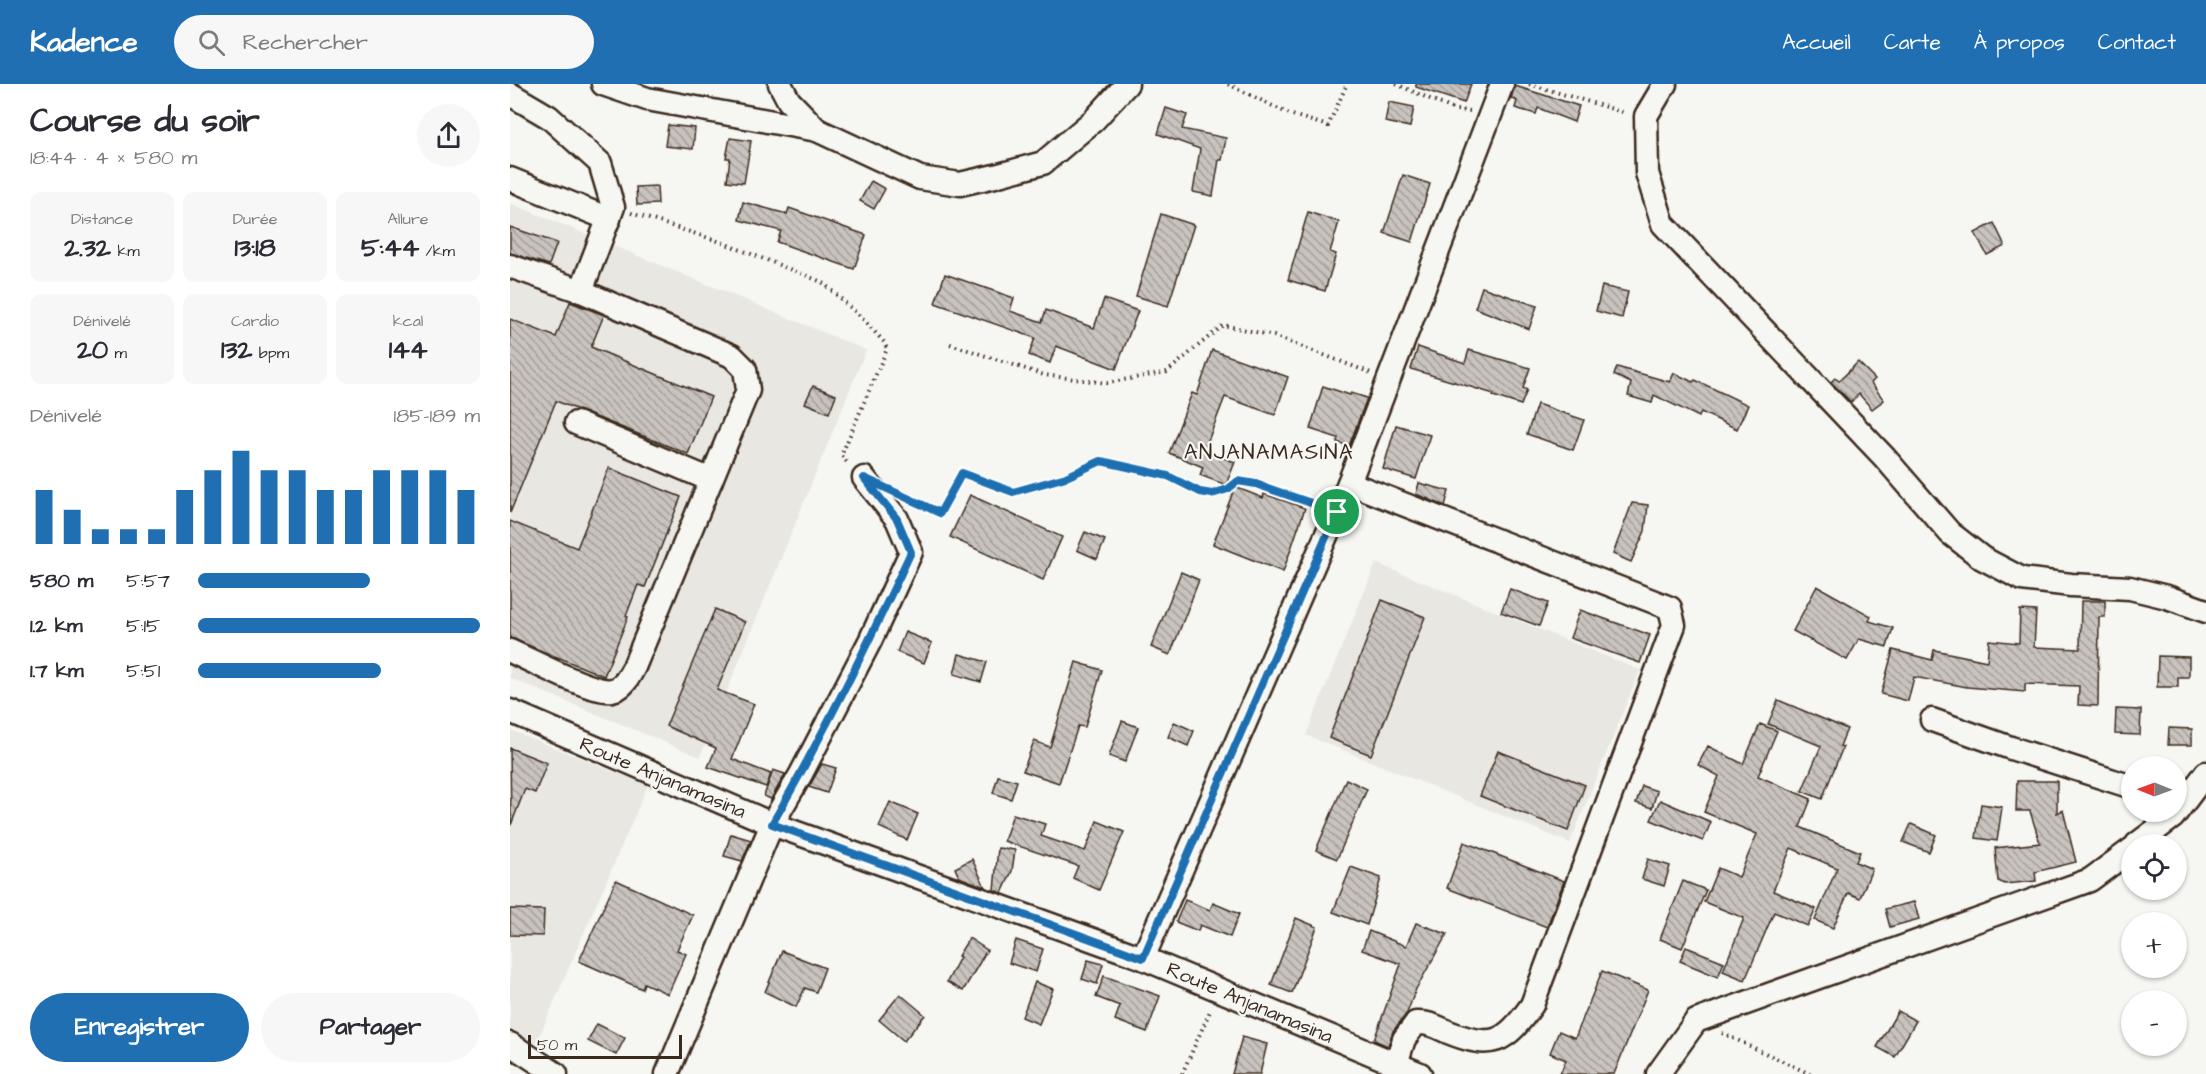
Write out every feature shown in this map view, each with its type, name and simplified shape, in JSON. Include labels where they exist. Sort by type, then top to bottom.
[{"type":"street","points":[[603,84],[817,130],[920,178],[960,184],[1043,162],[1094,120],[1127,84]]},
{"type":"street","points":[[780,84],[789,101],[817,130]]},
{"type":"street","points":[[1143,958],[1349,483],[1502,84]]},
{"type":"street","points":[[1665,84],[1646,116],[1647,173],[1663,224],[1886,458],[1950,533],[1982,558],[2022,579],[2071,585],[2130,588],[2167,597],[2206,611]]},
{"type":"street","points":[[510,94],[549,117],[600,163],[611,213],[581,291]]},
{"type":"street","points":[[510,179],[611,213]]},
{"type":"street","points":[[510,266],[581,291],[732,356],[745,369],[748,390],[634,667],[625,682],[613,690],[596,689],[510,651]]},
{"type":"street","points":[[576,423],[711,480]]},
{"type":"street","points":[[667,1074],[772,824],[801,774],[870,641],[911,552],[897,519],[864,478]]},
{"type":"street","points":[[1349,483],[1670,608],[1674,625],[1532,1005],[1513,1031],[1495,1041],[1471,1041],[1426,1023],[1416,1023],[1404,1040],[1396,1064]]},
{"type":"street","name":"Route Anjanamasina","points":[[510,711],[772,824],[1143,958],[1420,1074]]},
{"type":"street","points":[[1932,720],[2121,783]]},
{"type":"street","points":[[2187,794],[2206,773]]},
{"type":"street","points":[[2150,834],[2166,822]]},
{"type":"street","points":[[1658,1074],[1696,1021],[2090,880],[2121,857]]},
{"type":"street","points":[[510,1044],[556,1074]]},
{"type":"path","points":[[1228,84],[1290,114],[1328,126],[1347,84]]},
{"type":"path","points":[[1396,84],[1455,110],[1491,112]]},
{"type":"path","points":[[1529,84],[1616,111],[1646,116]]},
{"type":"path","points":[[611,213],[720,242],[822,282],[861,317],[884,342],[886,349],[841,456],[864,478]]},
{"type":"path","points":[[950,344],[1044,375],[1107,383],[1167,372],[1223,325],[1274,336],[1389,379]]},
{"type":"path","points":[[901,495],[940,513],[962,473],[1013,492],[1066,477],[1101,461],[1168,476],[1200,492],[1212,494],[1228,489],[1238,481],[1256,484],[1337,512]]},
{"type":"path","points":[[1182,1074],[1219,989]]},
{"type":"path","points":[[1696,1021],[1810,1074]]},
{"type":"shaded area","points":[[510,203],[866,350],[700,757],[510,678]]},
{"type":"shaded area","points":[[1376,563],[1640,670],[1570,843],[1306,735]]},
{"type":"shaded area","points":[[510,730],[648,785],[532,1053],[510,1039]]},
{"type":"building","points":[[1416,84],[1471,84],[1464,103],[1416,87]]},
{"type":"building","points":[[1515,86],[1579,106],[1574,122],[1538,108],[1536,114],[1515,108],[1517,101],[1511,98]]},
{"type":"building","points":[[1389,102],[1414,107],[1410,127],[1385,122]]},
{"type":"building","points":[[1166,108],[1187,115],[1182,129],[1226,138],[1222,160],[1219,160],[1213,196],[1193,192],[1200,149],[1158,134]]},
{"type":"building","points":[[668,125],[695,128],[693,149],[665,146]]},
{"type":"building","points":[[730,138],[751,141],[744,183],[727,181],[730,158],[726,158]]},
{"type":"building","points":[[1403,175],[1430,184],[1412,242],[1384,233]]},
{"type":"building","points":[[871,181],[885,189],[874,209],[860,201]]},
{"type":"building","points":[[657,186],[658,204],[637,205],[636,187]]},
{"type":"building","points":[[743,202],[787,214],[789,208],[866,235],[854,269],[777,242],[781,231],[739,220]]},
{"type":"building","points":[[1308,212],[1339,222],[1330,252],[1336,254],[1325,291],[1288,280]]},
{"type":"building","points":[[1161,214],[1194,225],[1168,306],[1136,296]]},
{"type":"building","points":[[1994,223],[2005,246],[1987,255],[1975,233]]},
{"type":"building","points":[[510,227],[557,243],[549,265],[510,253]]},
{"type":"building","points":[[945,274],[1014,298],[1010,311],[1042,322],[1046,310],[1094,328],[1104,299],[1138,311],[1116,369],[1056,346],[1050,363],[1029,355],[1035,338],[935,303]]},
{"type":"building","points":[[1602,286],[1628,292],[1622,318],[1596,311]]},
{"type":"building","points":[[1482,287],[1537,306],[1529,329],[1475,308]]},
{"type":"building","points":[[570,302],[604,315],[591,347],[711,397],[688,454],[556,401],[510,513],[510,319],[556,337]]},
{"type":"building","points":[[1418,347],[1465,363],[1469,350],[1530,368],[1523,388],[1527,390],[1521,405],[1493,396],[1494,394],[1411,369]]},
{"type":"building","points":[[1212,350],[1288,377],[1275,415],[1225,397],[1204,451],[1235,462],[1226,485],[1200,475],[1203,467],[1169,453],[1192,393],[1197,395]]},
{"type":"building","points":[[1858,362],[1875,379],[1871,383],[1884,400],[1872,409],[1859,394],[1851,402],[1831,382],[1835,378],[1839,381]]},
{"type":"building","points":[[1617,367],[1670,382],[1674,373],[1693,382],[1695,380],[1748,405],[1737,429],[1701,412],[1699,417],[1654,395],[1652,403],[1628,396],[1631,383],[1614,375]]},
{"type":"building","points":[[813,386],[836,395],[829,413],[805,403]]},
{"type":"building","points":[[1323,386],[1367,398],[1349,446],[1337,442],[1338,438],[1310,429]]},
{"type":"building","points":[[1537,404],[1584,420],[1573,450],[1527,434]]},
{"type":"building","points":[[1396,425],[1430,435],[1416,479],[1383,469]]},
{"type":"building","points":[[609,468],[681,497],[645,587],[638,585],[626,616],[628,617],[604,676],[510,638],[510,521],[577,548]]},
{"type":"building","points":[[1419,483],[1449,491],[1445,506],[1416,494]]},
{"type":"building","points":[[1235,487],[1263,498],[1264,494],[1305,508],[1283,572],[1213,544]]},
{"type":"building","points":[[970,495],[1062,537],[1043,580],[950,537]]},
{"type":"building","points":[[1632,503],[1648,505],[1645,531],[1631,562],[1613,554]]},
{"type":"building","points":[[1085,532],[1105,540],[1097,559],[1077,550]]},
{"type":"building","points":[[1181,572],[1199,580],[1170,655],[1151,647]]},
{"type":"building","points":[[1817,586],[1871,616],[1869,621],[1893,628],[1887,647],[1859,639],[1847,660],[1793,631]]},
{"type":"building","points":[[1510,589],[1548,603],[1539,626],[1501,612]]},
{"type":"building","points":[[1382,600],[1425,617],[1371,755],[1329,738]]},
{"type":"building","points":[[2081,601],[2105,601],[2105,617],[2099,617],[2098,706],[2078,705],[2079,686],[2025,684],[2025,692],[1967,687],[1914,677],[1908,701],[1881,694],[1893,650],[1932,660],[1934,650],[1987,661],[1989,640],[2019,643],[2020,610],[2036,611],[2034,647],[2080,649]]},
{"type":"building","points":[[715,609],[745,622],[717,690],[754,704],[732,759],[771,774],[766,787],[708,767],[716,748],[666,726]]},
{"type":"building","points":[[1580,610],[1650,635],[1640,663],[1570,638]]},
{"type":"building","points":[[905,632],[932,643],[924,663],[897,652]]},
{"type":"building","points":[[959,654],[987,662],[981,682],[954,674]]},
{"type":"building","points":[[2158,656],[2189,657],[2189,677],[2178,677],[2178,687],[2157,687]]},
{"type":"building","points":[[1076,662],[1102,670],[1085,727],[1078,726],[1059,783],[1023,771],[1034,741],[1050,747]]},
{"type":"building","points":[[1778,700],[1847,729],[1840,746],[1843,747],[1822,799],[1802,791],[1821,746],[1768,724]]},
{"type":"building","points":[[2116,709],[2141,710],[2140,735],[2115,734]]},
{"type":"building","points":[[1122,721],[1138,727],[1125,762],[1109,756]]},
{"type":"building","points":[[1174,722],[1194,731],[1188,746],[1168,737]]},
{"type":"building","points":[[1760,724],[1777,731],[1758,776],[1811,799],[1800,827],[1860,852],[1856,862],[1872,869],[1860,898],[1848,893],[1833,928],[1815,920],[1837,868],[1791,848],[1773,891],[1816,909],[1808,926],[1774,912],[1745,980],[1723,971],[1744,918],[1704,902],[1718,868],[1739,877],[1757,834],[1704,812],[1719,776],[1698,765],[1708,746],[1743,764]]},
{"type":"building","points":[[2169,728],[2192,729],[2192,745],[2168,745]]},
{"type":"building","points":[[510,748],[547,763],[535,793],[525,789],[511,825]]},
{"type":"building","points":[[1498,751],[1585,785],[1568,831],[1480,796]]},
{"type":"building","points":[[822,764],[836,768],[827,793],[809,787]]},
{"type":"building","points":[[773,770],[785,774],[771,799],[764,796]]},
{"type":"building","points":[[998,776],[1017,781],[1011,799],[993,793]]},
{"type":"building","points":[[1346,779],[1367,789],[1337,859],[1316,850]]},
{"type":"building","points":[[2017,781],[2057,781],[2057,813],[2063,810],[2076,862],[2035,872],[2036,881],[2005,884],[1998,881],[1995,848],[2040,843],[2030,811],[2016,811]]},
{"type":"building","points":[[1642,786],[1657,791],[1652,808],[1636,803]]},
{"type":"building","points":[[1660,800],[1711,822],[1703,841],[1651,820]]},
{"type":"building","points":[[890,802],[918,814],[907,840],[879,827]]},
{"type":"building","points":[[1981,804],[2002,807],[1997,841],[1976,838]]},
{"type":"building","points":[[1013,814],[1045,824],[1041,836],[1085,851],[1097,821],[1124,832],[1099,890],[1073,878],[1078,866],[1004,841]]},
{"type":"building","points":[[1911,824],[1936,835],[1929,852],[1903,842]]},
{"type":"building","points":[[731,834],[751,840],[742,861],[724,856]]},
{"type":"building","points":[[1464,842],[1564,881],[1547,927],[1447,888]]},
{"type":"building","points":[[998,848],[1015,850],[1012,871],[1002,893],[994,890]]},
{"type":"building","points":[[972,859],[985,887],[959,877],[955,868]]},
{"type":"building","points":[[1648,859],[1670,866],[1664,886],[1642,879]]},
{"type":"building","points":[[1351,867],[1381,878],[1367,925],[1333,912]]},
{"type":"building","points":[[616,880],[693,915],[677,950],[686,954],[668,994],[644,983],[642,989],[579,961]]},
{"type":"building","points":[[1683,881],[1706,890],[1682,948],[1660,939]]},
{"type":"building","points":[[1185,900],[1210,910],[1213,903],[1239,914],[1230,937],[1200,925],[1198,931],[1176,922]]},
{"type":"building","points":[[1914,902],[1919,919],[1890,927],[1885,909]]},
{"type":"building","points":[[510,909],[544,910],[543,936],[510,935]]},
{"type":"building","points":[[1296,918],[1317,927],[1292,993],[1271,985]]},
{"type":"building","points":[[1416,923],[1447,934],[1416,989],[1407,1013],[1393,1031],[1388,1046],[1374,1040],[1401,964],[1362,950],[1369,931],[1406,946]]},
{"type":"building","points":[[969,938],[987,950],[963,991],[947,982]]},
{"type":"building","points":[[1016,940],[1043,949],[1036,972],[1009,963]]},
{"type":"building","points":[[1686,947],[1724,962],[1718,977],[1680,961]]},
{"type":"building","points":[[782,951],[825,968],[816,992],[805,988],[796,1007],[765,992]]},
{"type":"building","points":[[1088,960],[1103,964],[1097,984],[1082,979]]},
{"type":"building","points":[[1602,971],[1648,990],[1614,1074],[1560,1074],[1566,1060],[1550,1053],[1559,1031],[1575,1038]]},
{"type":"building","points":[[1104,976],[1160,996],[1147,1032],[1115,1020],[1120,1006],[1096,997]]},
{"type":"building","points":[[1035,982],[1053,989],[1039,1024],[1022,1017]]},
{"type":"building","points":[[900,994],[925,1015],[904,1041],[879,1020]]},
{"type":"building","points":[[1898,1011],[1916,1021],[1895,1057],[1877,1047]]},
{"type":"building","points":[[597,1024],[625,1038],[616,1055],[588,1041]]},
{"type":"building","points":[[1242,1037],[1267,1044],[1260,1074],[1232,1074]]},
{"type":"district","name":"ANJANAMASINA","points":[[1269,452]]},
{"type":"route","points":[[1101,461],[1168,476],[1200,492],[1212,494],[1228,489],[1238,481],[1256,484],[1337,512],[1143,958],[772,824],[801,774],[870,641],[911,552],[897,519],[864,478],[940,513],[962,473],[1013,492],[1066,477],[1101,461]]}]
